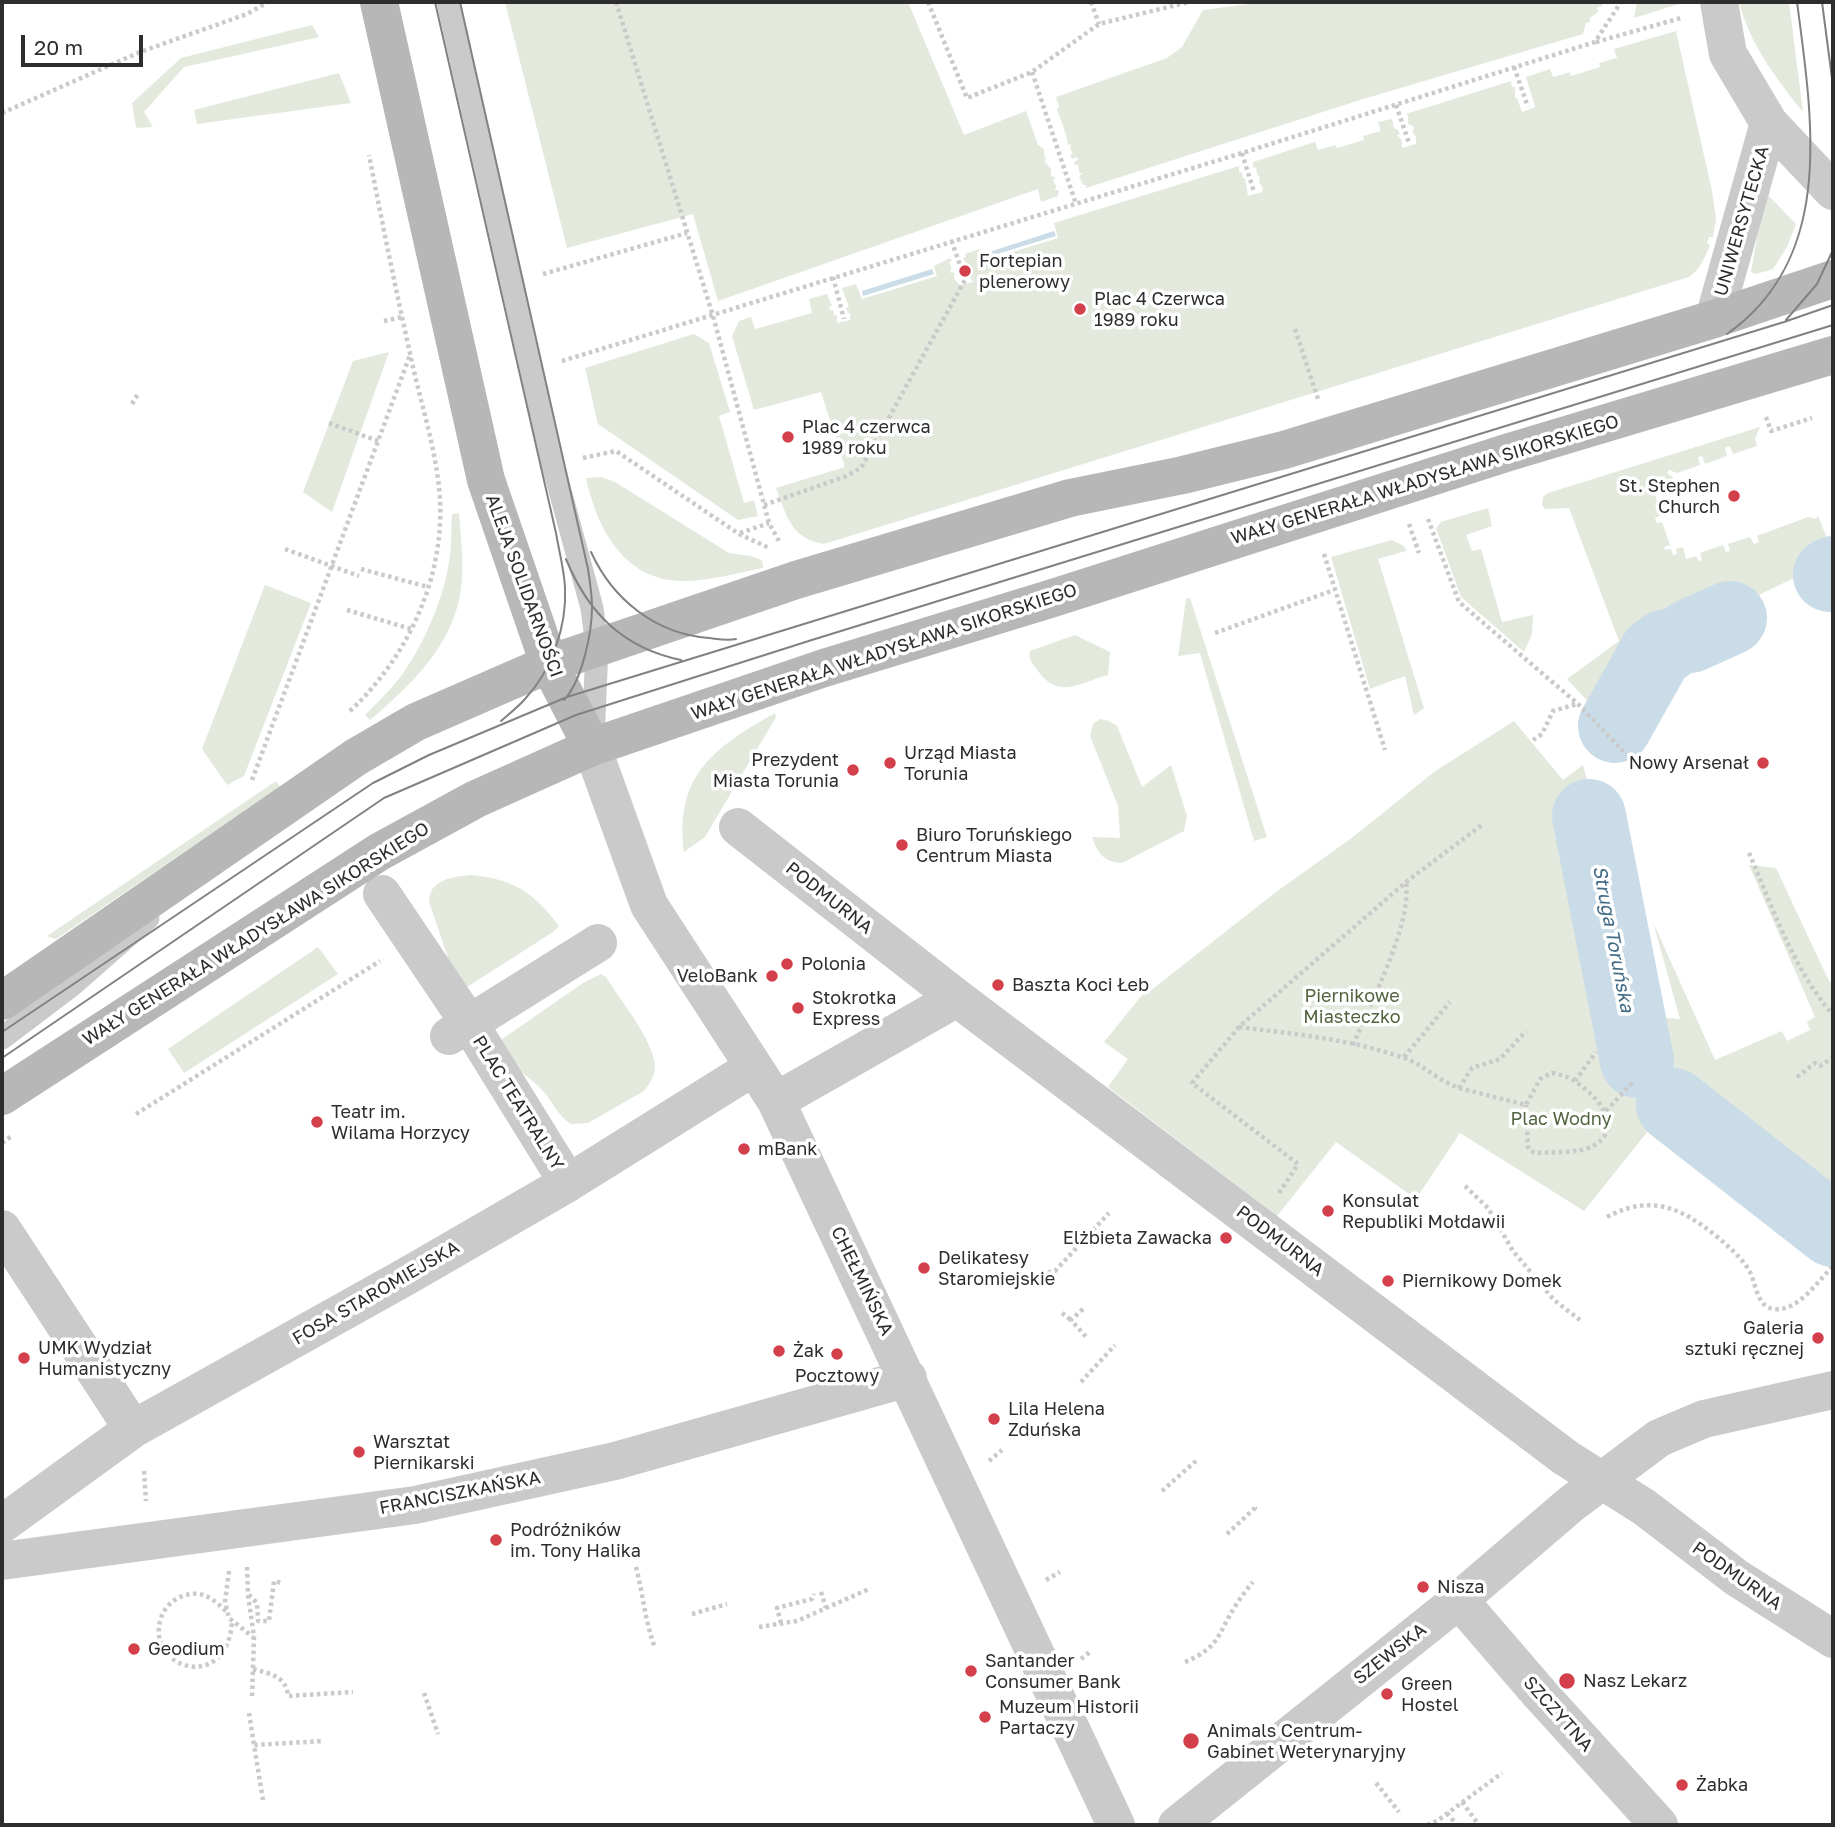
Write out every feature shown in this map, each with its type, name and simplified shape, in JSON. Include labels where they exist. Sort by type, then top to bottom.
[{"type":"street","name":"ALEJA SOLIDARNOŚCI","points":[[379,2],[407,117],[486,480],[549,664],[593,747]]},
{"type":"street","name":"UNIWERSYTECKA","points":[[1719,2],[1728,54],[1769,123],[1833,191]]},
{"type":"street","name":"UNIWERSYTECKA","points":[[1714,320],[1769,123]]},
{"type":"street","points":[[2,1000],[330,774],[416,722],[549,664],[796,580],[1070,498],[1284,450],[1714,320],[1833,279]]},
{"type":"street","name":"WAŁY GENERAŁA WŁADYSŁAWA SIKORSKIEGO","points":[[2,1096],[389,846],[476,799],[593,747],[824,668],[1519,449],[1833,355]]},
{"type":"street","name":"CHEŁMIŃSKA","points":[[593,747],[649,905],[776,1101],[1116,1825]]},
{"type":"street","name":"PODMURNA","points":[[738,827],[957,998],[1566,1458],[1644,1507],[1737,1578],[1833,1639]]},
{"type":"street","name":"PLAC TEATRALNY","points":[[382,894],[413,940],[459,1030],[568,1182]]},
{"type":"street","name":"PLAC TEATRALNY","points":[[459,1030],[598,943]]},
{"type":"street","points":[[776,1101],[957,998]]},
{"type":"street","name":"FOSA STAROMIEJSKA","points":[[2,1524],[133,1429],[407,1276],[568,1182],[754,1067]]},
{"type":"street","points":[[2,1229],[133,1429]]},
{"type":"street","name":"FRANCISZKAŃSKA","points":[[20,1559],[415,1505],[615,1461],[908,1378]]},
{"type":"street","name":"SZEWSKA","points":[[1177,1825],[1459,1600],[1571,1504],[1659,1438],[1704,1419],[1833,1390]]},
{"type":"street","name":"SZCZYTNA","points":[[1459,1600],[1659,1825]]},
{"type":"lane","points":[[448,2],[553,465],[592,608],[597,647],[593,747]]},
{"type":"lane","points":[[2,1038],[72,985],[225,847]]},
{"type":"lane","points":[[2,1074],[87,1041]]},
{"type":"path","points":[[2,113],[140,52],[247,14],[268,2]]},
{"type":"path","points":[[616,2],[713,316],[769,523],[739,534]]},
{"type":"path","points":[[928,2],[967,99],[1032,72],[1099,24],[1189,2]]},
{"type":"path","points":[[1091,2],[1099,24]]},
{"type":"path","points":[[1595,42],[1622,2]]},
{"type":"path","points":[[561,362],[1595,42],[1681,18]]},
{"type":"path","points":[[1514,67],[1528,107]]},
{"type":"path","points":[[1032,72],[1076,204]]},
{"type":"path","points":[[1396,104],[1409,142]]},
{"type":"path","points":[[345,717],[374,688],[391,666],[411,629],[435,565],[439,528],[440,490],[368,152]]},
{"type":"path","points":[[1242,153],[1255,192]]},
{"type":"path","points":[[541,274],[687,233]]},
{"type":"path","points":[[764,505],[844,477],[861,468],[965,280],[952,242]]},
{"type":"path","points":[[833,277],[844,320]]},
{"type":"path","points":[[384,321],[402,317]]},
{"type":"path","points":[[1295,329],[1316,393]]},
{"type":"path","points":[[260,780],[249,788],[410,355]]},
{"type":"path","points":[[132,404],[138,394]]},
{"type":"path","points":[[1766,415],[1770,431],[1812,418]]},
{"type":"path","points":[[329,423],[378,441]]},
{"type":"path","points":[[583,458],[616,451],[739,534],[776,551]]},
{"type":"path","points":[[1427,515],[1459,602],[1578,704],[1627,755]]},
{"type":"path","points":[[1407,519],[1419,553]]},
{"type":"path","points":[[1322,547],[1385,750]]},
{"type":"path","points":[[285,549],[359,576]]},
{"type":"path","points":[[362,569],[428,587]]},
{"type":"path","points":[[1215,633],[1334,590]]},
{"type":"path","points":[[347,610],[411,629]]},
{"type":"path","points":[[1533,740],[1542,734],[1553,711],[1578,704]]},
{"type":"path","points":[[1276,1198],[1298,1164],[1192,1083],[1238,1027],[1406,882],[1482,825]]},
{"type":"path","points":[[1749,853],[1789,946],[1816,995],[1833,1015]]},
{"type":"path","points":[[1353,1045],[1394,949],[1408,896],[1406,882]]},
{"type":"path","points":[[136,1114],[413,940]]},
{"type":"path","points":[[1404,1057],[1450,1002]]},
{"type":"path","points":[[1238,1027],[1323,1037],[1404,1057],[1450,1085],[1526,1105]]},
{"type":"path","points":[[1459,1088],[1472,1068],[1500,1059],[1526,1031]]},
{"type":"path","points":[[1575,1081],[1596,1052]]},
{"type":"path","points":[[1797,1077],[1815,1063],[1820,1066],[1833,1056]]},
{"type":"path","points":[[1552,1073],[1575,1081],[1606,1111],[1609,1124],[1604,1136],[1589,1148],[1537,1153],[1530,1151],[1528,1147],[1526,1105],[1540,1079],[1552,1073]]},
{"type":"path","points":[[1606,1111],[1633,1082]]},
{"type":"path","points":[[1465,1186],[1488,1208],[1513,1251],[1554,1300],[1580,1320]]},
{"type":"path","points":[[1607,1217],[1637,1205],[1655,1205],[1673,1208],[1694,1218],[1735,1252],[1748,1269],[1762,1300],[1773,1309],[1796,1303],[1833,1266]]},
{"type":"path","points":[[1041,1274],[1055,1271],[1109,1213]]},
{"type":"path","points":[[1071,1320],[1083,1309]]},
{"type":"path","points":[[1062,1313],[1088,1339]]},
{"type":"path","points":[[1081,1382],[1115,1345]]},
{"type":"path","points":[[989,1461],[1002,1450]]},
{"type":"path","points":[[1162,1491],[1197,1460]]},
{"type":"path","points":[[1227,1534],[1255,1508],[1253,1505]]},
{"type":"path","points":[[226,1611],[231,1563]]},
{"type":"path","points":[[636,1567],[647,1627],[655,1648]]},
{"type":"path","points":[[247,1570],[254,1637],[252,1698]]},
{"type":"path","points":[[1043,1582],[1060,1572]]},
{"type":"path","points":[[248,1594],[257,1603],[258,1621],[270,1621],[274,1581],[282,1583]]},
{"type":"path","points":[[1185,1662],[1202,1655],[1217,1642],[1235,1606],[1253,1582]]},
{"type":"path","points":[[759,1627],[797,1620],[869,1589]]},
{"type":"path","points":[[821,1592],[826,1608]]},
{"type":"path","points":[[232,1621],[231,1639],[226,1650],[208,1665],[196,1667],[173,1660],[165,1651],[158,1633],[162,1614],[175,1600],[193,1593],[212,1597],[232,1621],[254,1637]]},
{"type":"path","points":[[780,1623],[777,1605],[813,1599],[814,1594]]},
{"type":"path","points":[[692,1614],[727,1604]]},
{"type":"path","points":[[253,1669],[276,1675],[283,1680],[288,1696],[353,1692]]},
{"type":"path","points":[[424,1693],[438,1734]]},
{"type":"path","points":[[249,1713],[262,1800]]},
{"type":"path","points":[[254,1745],[323,1741]]},
{"type":"path","points":[[1427,1825],[1502,1773]]},
{"type":"path","points":[[1376,1783],[1399,1812]]},
{"type":"path","points":[[1462,1802],[1479,1825]]},
{"type":"path","points":[[1447,1813],[1457,1825]]},
{"type":"green space","points":[[505,2],[908,2],[964,135],[1026,111],[1038,145],[1044,149],[1045,162],[1051,169],[1051,177],[1054,176],[1055,190],[1059,190],[1058,196],[1041,202],[1038,189],[718,301],[693,214],[567,248]]},
{"type":"green space","points":[[1264,2],[1603,2],[1602,6],[1597,8],[1598,12],[1590,18],[1590,22],[1586,23],[1583,34],[1360,100],[1086,188],[1079,176],[1082,174],[1078,165],[1074,162],[1078,160],[1077,157],[1072,159],[1070,155],[1073,154],[1071,144],[1068,145],[1056,97],[1167,58],[1182,47],[1203,10]]},
{"type":"green space","points":[[1739,2],[1789,2],[1803,112],[1757,47]]},
{"type":"green space","points":[[1637,3],[1679,4],[1634,18]]},
{"type":"green space","points":[[312,25],[319,37],[184,67],[144,112],[153,127],[136,128],[132,103],[181,58]]},
{"type":"green space","points":[[1676,31],[1716,219],[1706,254],[1689,277],[824,544],[804,537],[791,524],[776,488],[845,467],[821,392],[754,410],[732,336],[739,321],[751,317],[755,329],[812,313],[809,299],[827,294],[832,306],[829,307],[830,310],[833,310],[834,316],[837,315],[837,323],[850,320],[850,313],[846,308],[849,307],[842,288],[856,284],[862,299],[937,276],[934,266],[950,258],[950,270],[951,273],[954,272],[954,279],[960,285],[973,282],[967,272],[968,268],[965,269],[963,258],[966,257],[965,254],[979,249],[983,261],[1058,238],[1054,223],[1239,166],[1239,172],[1242,172],[1243,179],[1245,178],[1248,196],[1262,192],[1260,177],[1256,167],[1253,168],[1253,162],[1315,142],[1318,150],[1364,140],[1363,136],[1381,131],[1378,122],[1392,119],[1394,128],[1400,134],[1397,135],[1402,141],[1402,148],[1416,144],[1413,126],[1408,124],[1406,114],[1511,81],[1522,112],[1535,107],[1526,77],[1550,69],[1553,77],[1570,72],[1571,76],[1600,67],[1599,63],[1617,58],[1614,49]]},
{"type":"green space","points":[[339,73],[351,103],[197,124],[194,110]]},
{"type":"green space","points":[[1765,192],[1796,224],[1787,247],[1773,269],[1756,274],[1751,272]]},
{"type":"green space","points":[[694,334],[709,343],[730,412],[719,416],[744,503],[754,500],[758,516],[738,520],[598,424],[585,368]]},
{"type":"green space","points":[[389,352],[332,512],[303,492],[353,361]]},
{"type":"green space","points":[[1760,427],[1755,439],[1757,446],[1733,454],[1730,446],[1725,448],[1727,456],[1705,464],[1702,456],[1698,457],[1700,465],[1677,473],[1669,470],[1667,473],[1674,478],[1652,485],[1661,515],[1655,518],[1657,523],[1662,522],[1670,545],[1664,547],[1665,550],[1671,549],[1673,555],[1677,554],[1676,549],[1683,547],[1686,559],[1696,556],[1699,561],[1702,560],[1700,553],[1723,545],[1726,552],[1730,551],[1728,544],[1750,537],[1754,544],[1759,542],[1757,536],[1808,517],[1816,519],[1818,516],[1827,538],[1833,536],[1833,559],[1654,646],[1610,725],[1567,679],[1619,641],[1569,508],[1545,509],[1542,505],[1543,497],[1548,493]]},
{"type":"green space","points":[[601,477],[615,482],[729,553],[762,560],[763,568],[692,581],[662,578],[644,572],[616,548],[597,515],[586,478]]},
{"type":"green space","points":[[1488,508],[1492,526],[1466,535],[1472,551],[1481,549],[1502,622],[1533,615],[1532,634],[1524,652],[1461,597],[1436,528],[1441,522]]},
{"type":"green space","points":[[459,513],[462,580],[449,629],[440,646],[415,678],[370,720],[365,715],[407,668],[430,624],[446,577],[451,550],[452,514]]},
{"type":"green space","points":[[1392,540],[1404,546],[1406,551],[1378,559],[1424,708],[1414,715],[1405,676],[1370,689],[1331,557]]},
{"type":"green space","points":[[265,585],[311,603],[244,776],[227,785],[202,749]]},
{"type":"green space","points":[[1190,598],[1267,837],[1254,841],[1200,653],[1178,656],[1186,599]]},
{"type":"green space","points":[[1075,635],[1110,652],[1108,675],[1070,687],[1054,685],[1046,680],[1033,664],[1030,651]]},
{"type":"green space","points":[[775,713],[776,717],[705,837],[684,852],[683,825],[686,803],[703,766],[734,738]]},
{"type":"green space","points":[[1100,719],[1117,726],[1142,787],[1171,765],[1187,816],[1184,831],[1122,863],[1102,856],[1092,837],[1120,838],[1118,806],[1090,736],[1093,724]]},
{"type":"green space","name":"Piernikowe Miasteczko","points":[[1514,721],[1563,780],[1583,765],[1651,1017],[1680,1019],[1653,922],[1715,1060],[1782,1031],[1787,1041],[1810,1030],[1807,1022],[1815,1017],[1749,865],[1776,868],[1829,981],[1833,982],[1833,1218],[1676,1096],[1584,1211],[1460,1133],[1416,1199],[1336,1142],[1277,1216],[1108,1087],[1128,1059],[1104,1042],[1147,989],[1150,991],[1434,772]]},
{"type":"green space","points":[[276,781],[280,787],[56,939],[47,936]]},
{"type":"green space","points":[[471,875],[499,880],[521,889],[540,904],[559,926],[464,989],[458,987],[429,902],[433,888],[438,884],[450,878]]},
{"type":"green space","points":[[318,947],[338,974],[184,1073],[168,1049]]},
{"type":"green space","points":[[601,974],[606,977],[642,1032],[653,1055],[654,1073],[644,1091],[588,1123],[571,1124],[538,1086],[499,1056],[498,1042],[583,983]]},
{"type":"water","points":[[1054,231],[1056,236],[984,258],[983,254]]},
{"type":"water","points":[[932,269],[934,274],[863,296],[862,291]]},
{"type":"waterway","name":"Struga Toruńska","points":[[1690,636],[1730,618]]},
{"type":"waterway","name":"Struga Toruńska","points":[[1615,726],[1656,653],[1666,646]]},
{"type":"waterway","name":"Struga Toruńska","points":[[1589,816],[1637,1061]]},
{"type":"waterway","name":"Struga Toruńska","points":[[1673,1105],[1833,1230]]},
{"type":"tram line","points":[[435,2],[556,533],[564,580],[563,617],[550,661],[535,687],[501,721]]},
{"type":"tram line","points":[[460,2],[589,574],[592,607],[588,643],[576,681],[564,700]]},
{"type":"tram line","points":[[1727,334],[1762,303],[1786,267],[1801,227],[1809,185],[1810,140],[1808,94],[1797,2]]},
{"type":"tram line","points":[[1822,2],[1833,86]]},
{"type":"tram line","points":[[1786,320],[1817,284],[1833,250]]},
{"type":"tram line","points":[[2,1032],[373,783],[429,755],[567,697],[1833,305]]},
{"type":"tram line","points":[[2,1058],[384,798],[576,715],[1833,325]]},
{"type":"tram line","points":[[591,552],[611,585],[638,612],[654,622],[690,635],[722,640],[736,639]]},
{"type":"tram line","points":[[566,559],[585,596],[610,625],[642,647],[681,660]]},
{"type":"place","name":"Fortepian plenerowy","points":[[965,271]]},
{"type":"place","name":"Plac 4 Czerwca 1989 roku","points":[[1080,309]]},
{"type":"place","name":"Plac 4 czerwca 1989 roku","points":[[788,437]]},
{"type":"place","name":"St. Stephen Church","points":[[1734,496]]},
{"type":"place","name":"Urząd Miasta Torunia","points":[[890,763]]},
{"type":"place","name":"Nowy Arsenał","points":[[1763,763]]},
{"type":"place","name":"Prezydent Miasta Torunia","points":[[853,770]]},
{"type":"place","name":"Biuro Toruńskiego Centrum Miasta","points":[[902,845]]},
{"type":"place","name":"Polonia","points":[[787,964]]},
{"type":"place","name":"VeloBank","points":[[772,976]]},
{"type":"place","name":"Baszta Koci Łeb","points":[[998,985]]},
{"type":"place","name":"Stokrotka Express","points":[[798,1008]]},
{"type":"place","name":"Teatr im. Wilama Horzycy","points":[[317,1122]]},
{"type":"place","name":"mBank","points":[[744,1149]]},
{"type":"place","name":"Konsulat Republiki Mołdawii","points":[[1328,1211]]},
{"type":"place","name":"Elżbieta Zawacka","points":[[1226,1238]]},
{"type":"place","name":"Delikatesy Staromiejskie","points":[[924,1268]]},
{"type":"place","name":"Piernikowy Domek","points":[[1388,1281]]},
{"type":"place","name":"Galeria sztuki ręcznej","points":[[1818,1338]]},
{"type":"place","name":"Żak","points":[[779,1351]]},
{"type":"place","name":"Pocztowy","points":[[837,1354]]},
{"type":"place","name":"UMK Wydział Humanistyczny","points":[[24,1358]]},
{"type":"place","name":"Lila Helena Zduńska","points":[[994,1419]]},
{"type":"place","name":"Warsztat Piernikarski","points":[[359,1452]]},
{"type":"place","name":"Podróżników im. Tony Halika","points":[[496,1540]]},
{"type":"place","name":"Nisza","points":[[1423,1587]]},
{"type":"place","name":"Geodium","points":[[134,1649]]},
{"type":"place","name":"Santander Consumer Bank","points":[[971,1671]]},
{"type":"place","name":"Nasz Lekarz","points":[[1567,1681]]},
{"type":"place","name":"Green Hostel","points":[[1387,1694]]},
{"type":"place","name":"Muzeum Historii Partaczy","points":[[985,1717]]},
{"type":"place","name":"Animals Centrum- Gabinet Weterynaryjny","points":[[1191,1741]]},
{"type":"place","name":"Żabka","points":[[1682,1785]]},
{"type":"park label","name":"Plac Wodny","points":[[1561,1119]]}]
